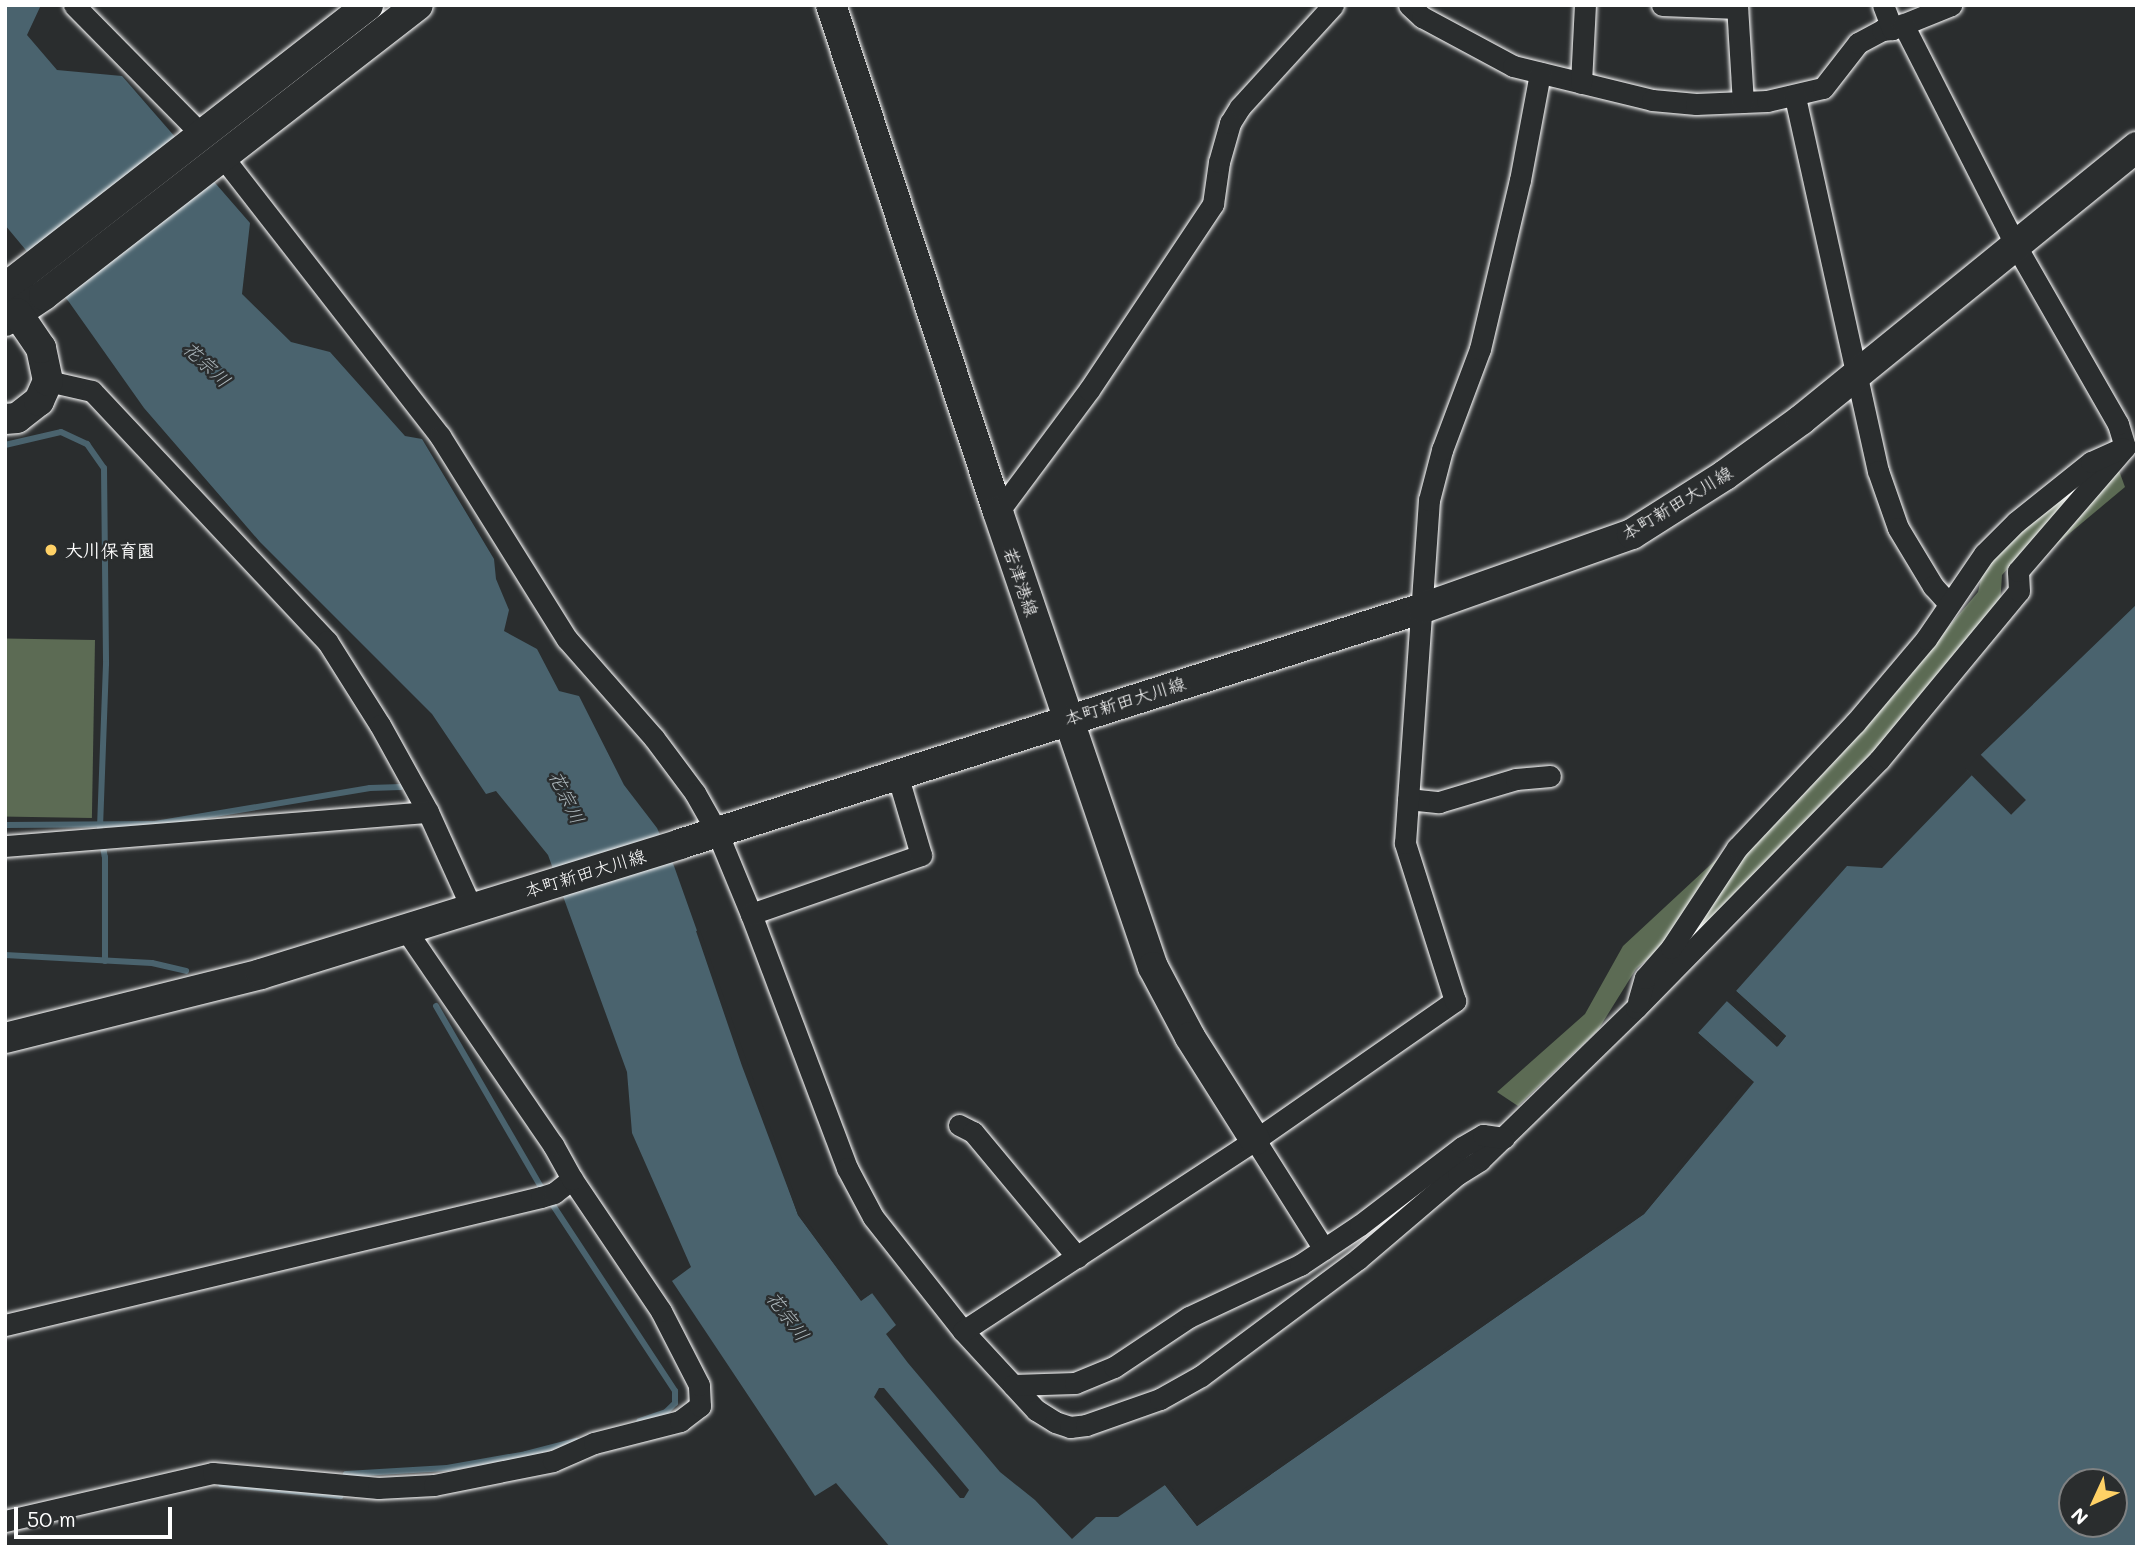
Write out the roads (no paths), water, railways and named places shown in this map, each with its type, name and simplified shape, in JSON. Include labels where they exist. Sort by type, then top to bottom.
[{"type":"main road","points":[[208,149],[368,5]]},
{"type":"main road","points":[[5,419],[17,418],[39,401],[48,381],[41,348],[17,297],[208,149],[418,5]]},
{"type":"main road","name":"若津港線","points":[[831,5],[998,512],[1153,967],[1191,1037],[1255,1140]]},
{"type":"main road","name":"本町新田大川線","points":[[5,1038],[261,974],[471,907],[540,888],[1423,608],[1632,534],[1725,475],[1801,421],[2137,147]]},
{"type":"street","points":[[74,5],[208,149],[440,436],[568,639],[654,738],[695,793],[717,832],[751,914],[846,1168],[873,1216],[963,1331],[1036,1410],[1055,1422],[1070,1427],[1086,1425],[1160,1399],[1201,1376],[1358,1259],[1504,1138],[1521,1117],[1636,1008],[1879,760],[2019,591],[2018,571],[2131,444]]},
{"type":"street","points":[[998,512],[1089,390],[1213,204],[1219,162],[1230,123],[1240,107],[1333,5]]},
{"type":"street","points":[[1409,5],[1422,17],[1513,66],[1652,100],[1696,104],[1795,97],[1823,88],[1858,43],[1882,30],[1897,27],[1951,5]]},
{"type":"street","points":[[1581,83],[1586,5]]},
{"type":"street","points":[[1662,5],[1737,7],[1743,102]]},
{"type":"street","points":[[1883,5],[2016,246],[2131,444]]},
{"type":"street","points":[[963,1331],[1255,1140],[1455,1001],[1405,843],[1429,500],[1442,450],[1479,349],[1520,180],[1540,73]]},
{"type":"street","points":[[1795,97],[1878,471],[1898,528],[1933,586],[1949,604]]},
{"type":"street","points":[[48,381],[92,391],[327,641],[380,725],[428,812],[471,907]]},
{"type":"street","points":[[1636,1008],[1645,978],[1671,948],[1737,848],[1855,723],[1926,639],[1984,554],[2016,522],[2091,462],[2131,444]]},
{"type":"street","points":[[751,914],[921,855],[897,774]]},
{"type":"street","points":[[1408,799],[1439,802],[1516,779],[1550,776]]},
{"type":"street","points":[[5,846],[428,812]]},
{"type":"street","points":[[5,1521],[213,1472],[378,1488],[434,1485],[554,1461],[594,1443],[680,1421],[700,1406],[699,1385],[661,1311],[572,1179],[553,1146],[405,929]]},
{"type":"street","points":[[959,1125],[973,1132],[1077,1257]]},
{"type":"street","points":[[1013,1385],[1075,1383],[1114,1367],[1189,1317],[1300,1265],[1462,1147],[1483,1135],[1504,1138]]},
{"type":"street","points":[[1255,1140],[1324,1249]]},
{"type":"street","points":[[5,1325],[547,1195],[572,1179]]},
{"type":"water","name":"花宗川","points":[[5,5],[41,5],[27,35],[57,70],[122,76],[250,223],[242,294],[291,342],[330,352],[405,436],[422,439],[494,559],[496,579],[509,610],[504,631],[537,649],[559,691],[579,696],[624,785],[657,828],[674,866],[798,1215],[861,1300],[872,1293],[896,1325],[886,1334],[1000,1472],[1035,1500],[1072,1539],[1096,1517],[1118,1517],[1165,1485],[1197,1526],[1644,1214],[1753,1082],[1698,1033],[1727,1001],[1778,1046],[1786,1036],[1736,991],[1847,866],[1882,868],[1972,775],[1966,769],[2137,604],[2137,1547],[890,1547],[836,1483],[815,1496],[672,1281],[691,1267],[632,1133],[627,1072],[548,855],[496,791],[486,794],[432,714],[260,542],[144,408],[69,302],[5,225]],"holes":[[[879,1388],[884,1388],[969,1490],[964,1498],[960,1498],[874,1397]]]},
{"type":"waterway","points":[[5,445],[61,432],[87,444],[104,468],[106,664],[100,827],[105,857],[105,961]]},
{"type":"waterway","points":[[5,825],[155,824],[370,788],[401,787]]},
{"type":"waterway","points":[[5,955],[152,963],[186,971]]},
{"type":"waterway","points":[[436,1006],[541,1187],[675,1391],[675,1403],[666,1412],[640,1421]]},
{"type":"waterway","points":[[346,1474],[447,1468],[526,1454],[576,1441]]},
{"type":"waterway","points":[[221,1484],[340,1496]]},
{"type":"place","name":"大川保育園","points":[[51,550]]}]
